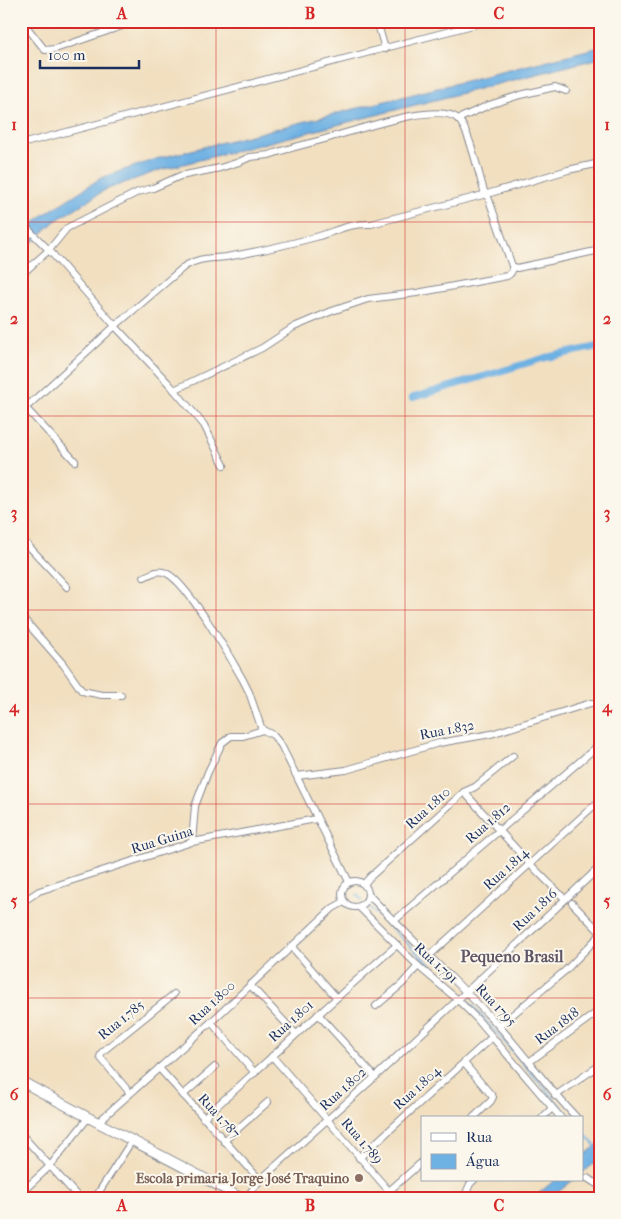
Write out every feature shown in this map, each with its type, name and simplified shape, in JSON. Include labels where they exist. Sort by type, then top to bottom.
[{"type":"street","points":[[22,21],[45,50],[56,49],[134,22]]},
{"type":"street","points":[[377,21],[385,49]]},
{"type":"street","points":[[21,144],[488,21]]},
{"type":"street","points":[[458,119],[490,105],[520,95],[555,87],[566,90]]},
{"type":"street","points":[[21,275],[49,250],[67,228],[138,192],[154,188],[180,176],[220,168],[250,157],[268,155],[379,122],[438,113],[451,114],[458,119],[468,138],[512,266],[510,274],[417,293],[368,299],[332,311],[294,327],[262,348],[174,390]]},
{"type":"street","points":[[75,462],[23,408],[115,326],[194,260],[244,254],[282,246],[356,224],[371,224],[600,163]]},
{"type":"street","points":[[22,223],[49,250],[204,425],[224,465]]},
{"type":"street","points":[[512,266],[518,268],[600,250]]},
{"type":"street","points":[[21,538],[67,587]]},
{"type":"street","points":[[144,577],[156,572],[166,573],[182,586],[243,680],[263,730],[273,735],[277,740],[297,776],[316,819],[349,882]]},
{"type":"street","points":[[21,616],[63,664],[82,691],[102,695],[121,695]]},
{"type":"street","name":"Rua 1.832","points":[[297,776],[346,770],[439,742],[492,734],[591,703],[600,704]]},
{"type":"street","points":[[192,842],[195,806],[222,743],[231,736],[243,736],[263,730]]},
{"type":"street","name":"Rua 1.812","points":[[394,921],[600,744]]},
{"type":"street","name":"Rua 1.810","points":[[364,884],[464,792],[475,787],[513,756]]},
{"type":"street","points":[[464,792],[565,899]]},
{"type":"street","name":"Rua 1.814","points":[[429,956],[600,800]]},
{"type":"street","name":"Rua Guina","points":[[21,903],[39,891],[192,842],[316,819]]},
{"type":"street","name":"Rua 1.816","points":[[458,1000],[600,867]]},
{"type":"street","points":[[593,873],[600,881]]},
{"type":"street","points":[[354,881],[364,884],[368,894],[364,904],[359,907],[353,908],[344,902],[342,898],[342,889],[349,882],[354,881]]},
{"type":"street","name":"Rua 1795","points":[[368,894],[499,1026],[556,1096],[575,1116]]},
{"type":"street","name":"Rua 1.800","points":[[21,1193],[50,1166],[92,1120],[130,1093],[159,1068],[333,908],[344,902]]},
{"type":"street","points":[[499,1026],[566,970],[600,934],[572,903]]},
{"type":"street","name":"Rua 1.791","points":[[359,907],[418,966],[458,1000],[559,1116]]},
{"type":"street","name":"Rua 1.801","points":[[203,1118],[255,1073],[336,997],[397,945]]},
{"type":"street","points":[[291,946],[336,997]]},
{"type":"street","points":[[376,1006],[402,984],[418,966]]},
{"type":"street","points":[[250,985],[296,1034]]},
{"type":"street","name":"Rua 1.785","points":[[130,1093],[100,1057],[102,1052],[174,994]]},
{"type":"street","name":"Rua 1.802","points":[[246,1198],[260,1180],[458,1000]]},
{"type":"street","name":"Rua 1818","points":[[529,1062],[600,1010]]},
{"type":"street","points":[[318,1014],[374,1077]]},
{"type":"street","points":[[211,1022],[255,1073]]},
{"type":"street","name":"Rua 1.804","points":[[359,1158],[492,1037]]},
{"type":"street","name":"Rua 1.789","points":[[272,1056],[395,1198]]},
{"type":"street","points":[[464,1063],[493,1097],[475,1116]]},
{"type":"street","points":[[556,1096],[600,1064]]},
{"type":"street","points":[[183,1095],[215,1067]]},
{"type":"street","name":"Rua 1.787","points":[[159,1068],[260,1180]]},
{"type":"street","points":[[21,1082],[92,1120],[133,1139],[241,1198]]},
{"type":"street","points":[[224,1141],[268,1102]]},
{"type":"street","points":[[544,1116],[552,1108]]},
{"type":"street","points":[[21,1134],[79,1198]]},
{"type":"street","points":[[95,1198],[133,1139]]},
{"type":"street","points":[[389,1191],[421,1163]]},
{"type":"street","points":[[587,1178],[600,1186]]},
{"type":"street","points":[[464,1198],[473,1182]]},
{"type":"water","points":[[600,47],[600,58],[160,170],[105,190],[55,221],[21,253],[21,236],[42,216],[101,178],[156,159]]},
{"type":"water","points":[[600,1143],[600,1159],[584,1171],[584,1155]]},
{"type":"water","points":[[553,1182],[571,1182],[551,1198],[533,1198]]},
{"type":"waterway","points":[[412,398],[544,358],[600,346]]},
{"type":"waterway","points":[[596,707],[600,709]]},
{"type":"waterway","points":[[357,895],[362,900]]},
{"type":"waterway","points":[[369,907],[472,1005],[569,1116]]},
{"type":"waterway","points":[[584,1133],[600,1151]]},
{"type":"place","name":"Escola primaria Jorge José Traquino","points":[[359,1178]]},
{"type":"district","name":"Pequeno Brasil","points":[[512,956]]}]
